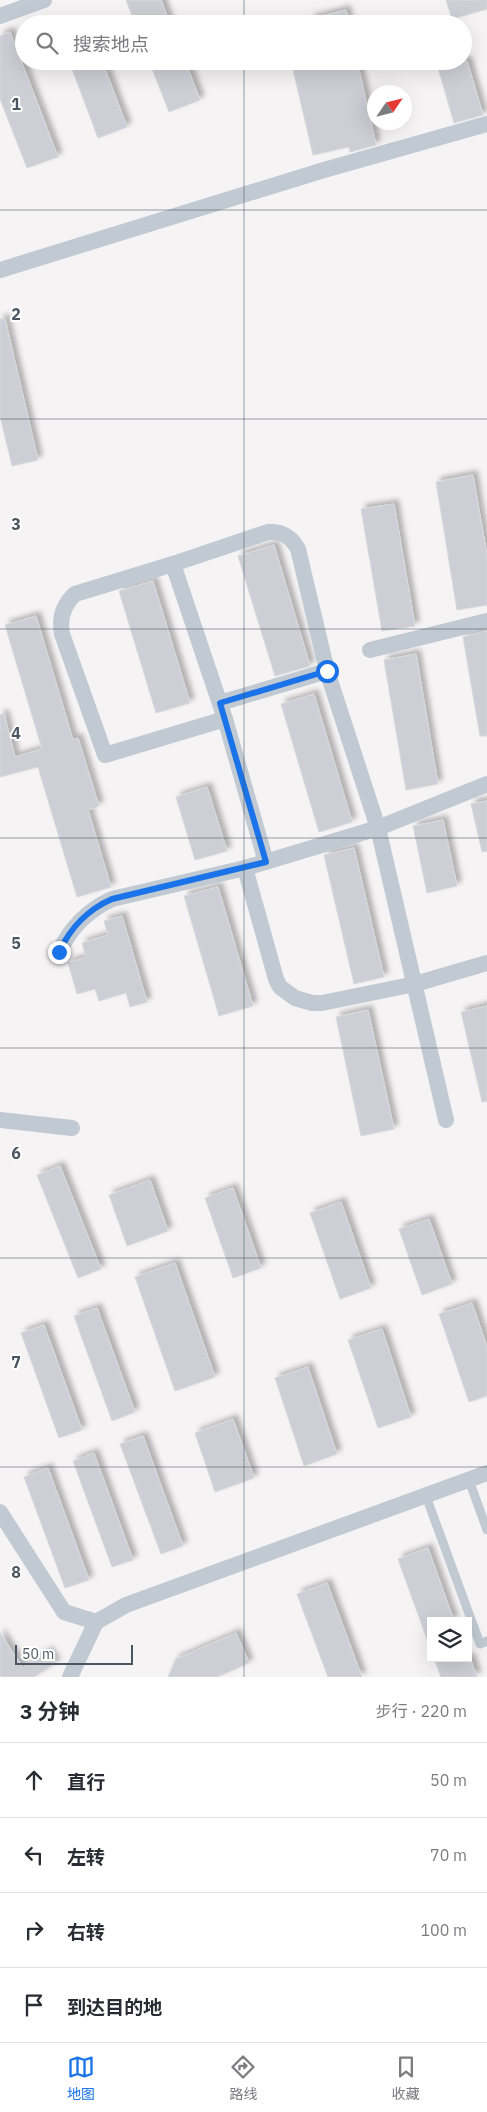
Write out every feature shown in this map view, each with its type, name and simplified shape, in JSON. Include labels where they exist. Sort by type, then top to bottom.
[{"type":"street","points":[[0,16],[44,0]]},
{"type":"street","points":[[0,270],[324,170],[487,124]]},
{"type":"street","points":[[225,720],[105,755],[62,634],[62,612],[70,598],[75,594],[268,532],[283,533],[289,537],[298,549],[327,671],[378,828],[446,1120]]},
{"type":"street","points":[[173,564],[220,703],[266,862]]},
{"type":"street","points":[[370,650],[487,621]]},
{"type":"street","points":[[220,703],[327,671]]},
{"type":"street","points":[[59,952],[68,935],[80,920],[101,904],[112,899],[246,868],[378,828],[487,784]]},
{"type":"street","points":[[246,868],[272,971],[280,987],[303,1002],[322,1003],[415,984],[487,963]]},
{"type":"street","points":[[0,1120],[72,1128]]},
{"type":"street","points":[[70,1677],[96,1622],[126,1606],[487,1473]]},
{"type":"street","points":[[0,1512],[64,1612],[96,1622]]},
{"type":"lane","points":[[469,1480],[487,1530]]},
{"type":"lane","points":[[426,1496],[480,1644],[487,1641]]},
{"type":"building","points":[[126,0],[161,0],[167,15],[132,15]]},
{"type":"building","points":[[446,0],[487,0],[487,9],[466,15],[451,15]]},
{"type":"building","points":[[346,10],[347,15],[326,15]]},
{"type":"building","points":[[10,32],[15,45],[15,70],[25,70],[58,157],[27,168],[0,99],[0,36]]},
{"type":"building","points":[[72,70],[105,70],[127,127],[98,138]]},
{"type":"building","points":[[153,70],[188,70],[200,100],[169,112]]},
{"type":"building","points":[[293,70],[359,70],[367,105],[367,130],[373,130],[376,145],[350,152],[349,147],[313,155]]},
{"type":"building","points":[[439,70],[470,70],[483,115],[454,123]]},
{"type":"building","points":[[0,319],[5,319],[38,460],[12,466],[0,416]]},
{"type":"building","points":[[473,475],[487,556],[487,605],[457,610],[436,482]]},
{"type":"building","points":[[394,504],[415,626],[382,631],[361,509]]},
{"type":"building","points":[[274,545],[310,666],[275,676],[238,556]]},
{"type":"building","points":[[153,581],[190,703],[156,713],[119,591]]},
{"type":"building","points":[[36,616],[73,740],[78,738],[99,806],[88,810],[111,887],[77,897],[38,767],[0,777],[0,715],[4,714],[15,757],[42,749],[5,625]]},
{"type":"building","points":[[487,631],[487,736],[480,736],[463,637]]},
{"type":"building","points":[[416,654],[438,784],[406,790],[384,660]]},
{"type":"building","points":[[314,694],[352,822],[319,832],[281,704]]},
{"type":"building","points":[[207,787],[227,851],[195,860],[176,797]]},
{"type":"building","points":[[487,801],[487,851],[482,852],[471,804]]},
{"type":"building","points":[[443,820],[457,886],[427,893],[413,826]]},
{"type":"building","points":[[354,848],[384,977],[354,984],[324,855]]},
{"type":"building","points":[[218,887],[253,1006],[219,1016],[184,896]]},
{"type":"building","points":[[122,916],[147,1002],[130,1007],[126,993],[99,1001],[95,989],[77,994],[68,963],[86,957],[82,943],[108,935],[104,921]]},
{"type":"building","points":[[487,1006],[487,1101],[482,1102],[461,1012]]},
{"type":"building","points":[[368,1010],[394,1129],[361,1136],[336,1017]]},
{"type":"building","points":[[60,1166],[101,1269],[78,1278],[37,1175]]},
{"type":"building","points":[[150,1180],[168,1231],[127,1246],[109,1195]]},
{"type":"building","points":[[233,1188],[261,1268],[233,1278],[205,1198]]},
{"type":"building","points":[[341,1202],[371,1288],[340,1299],[310,1213]]},
{"type":"building","points":[[429,1219],[452,1284],[422,1295],[399,1229]]},
{"type":"building","points":[[175,1263],[215,1377],[175,1391],[135,1277]]},
{"type":"building","points":[[472,1303],[487,1347],[487,1396],[469,1402],[439,1314]]},
{"type":"building","points":[[97,1308],[135,1412],[112,1421],[74,1316]]},
{"type":"building","points":[[44,1325],[82,1430],[59,1438],[21,1333]]},
{"type":"building","points":[[382,1329],[411,1417],[378,1428],[348,1340]]},
{"type":"building","points":[[308,1367],[337,1454],[304,1466],[275,1378]]},
{"type":"building","points":[[233,1419],[254,1478],[215,1492],[195,1433]]},
{"type":"building","points":[[143,1436],[183,1546],[161,1554],[120,1444]]},
{"type":"building","points":[[94,1453],[133,1560],[112,1567],[73,1461]]},
{"type":"building","points":[[48,1468],[89,1580],[65,1588],[24,1477]]},
{"type":"building","points":[[428,1548],[453,1617],[427,1617],[427,1639],[398,1559]]},
{"type":"building","points":[[327,1583],[362,1677],[328,1677],[297,1594]]},
{"type":"building","points":[[0,1633],[23,1668],[48,1651],[56,1663],[34,1677],[0,1677]]},
{"type":"building","points":[[236,1633],[249,1663],[217,1677],[168,1677],[176,1659]]},
{"type":"building","points":[[435,1662],[471,1662],[477,1677],[441,1677]]},
{"type":"route","points":[[59,952],[64,940],[80,920],[101,904],[112,899],[266,862],[220,703],[327,671]]}]
